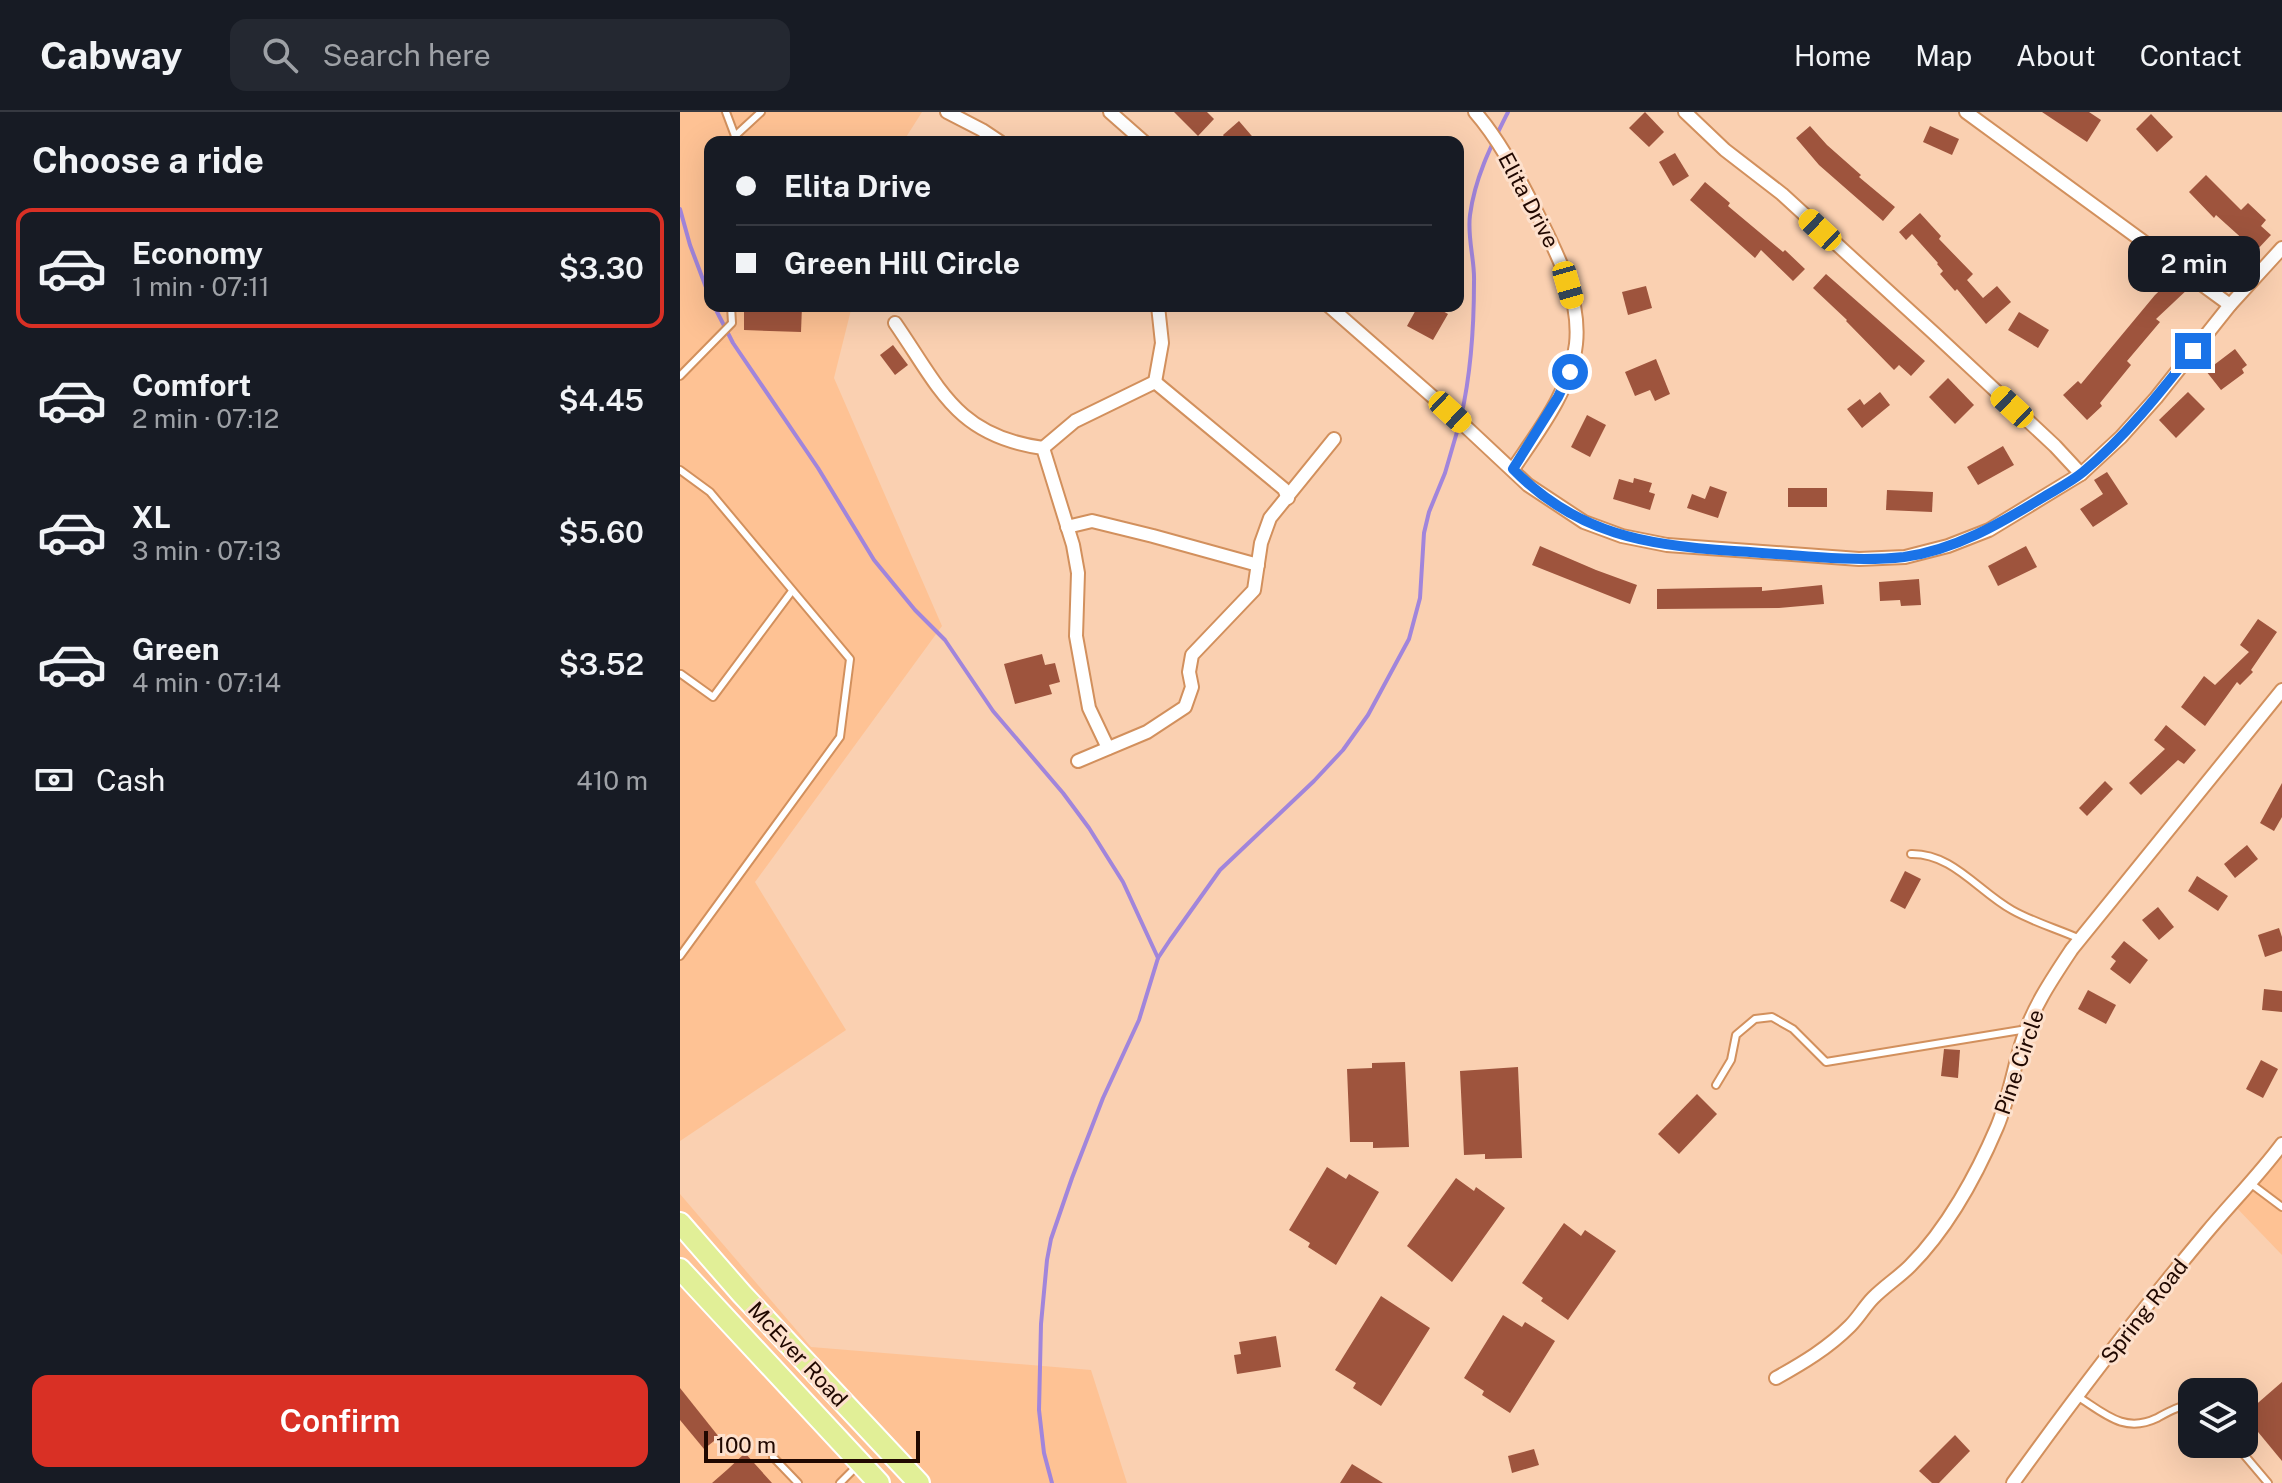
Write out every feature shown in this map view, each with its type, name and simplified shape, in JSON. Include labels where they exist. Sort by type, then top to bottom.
[{"type":"main road","name":"McEver Road","points":[[680,1223],[742,1294],[919,1483]]},
{"type":"main road","name":"McEver Road","points":[[680,1269],[879,1483]]},
{"type":"street","points":[[947,112],[991,136]]},
{"type":"street","points":[[1110,112],[1137,136]]},
{"type":"street","name":"Elita Drive","points":[[1475,112],[1512,164],[1561,262],[1574,308],[1576,344],[1570,372],[1513,469]]},
{"type":"street","points":[[1685,112],[1725,150],[1782,194],[2055,446],[2081,474]]},
{"type":"street","points":[[1966,112],[2230,305]]},
{"type":"street","points":[[1336,312],[1528,485],[1584,522],[1622,536],[1682,546],[1859,559],[1905,557],[1948,546],[1989,530],[2081,474],[2121,437],[2156,398],[2230,305],[2282,248]]},
{"type":"street","points":[[1155,382],[1162,343],[1159,312]]},
{"type":"street","points":[[895,323],[953,407],[974,425],[1007,440],[1043,448]]},
{"type":"street","points":[[1043,448],[1075,421],[1155,382]]},
{"type":"street","points":[[1155,382],[1284,489],[1288,498]]},
{"type":"street","points":[[1078,761],[1147,732],[1185,707],[1192,687],[1189,672],[1192,655],[1254,590],[1261,543],[1270,518],[1334,439]]},
{"type":"street","points":[[1043,448],[1078,573],[1076,636],[1089,708],[1108,748]]},
{"type":"street","points":[[1067,527],[1092,521],[1258,565]]},
{"type":"street","name":"Pine Circle","points":[[1776,1378],[1815,1357],[1837,1339],[1869,1302],[1927,1247],[1954,1209],[1998,1125],[2027,1029],[2039,1001],[2080,939],[2282,690]]},
{"type":"street","name":"Spring Road","points":[[2013,1483],[2077,1396],[2207,1232],[2282,1144]]},
{"type":"lane","points":[[726,112],[734,136]]},
{"type":"lane","points":[[738,136],[761,112]]},
{"type":"lane","points":[[680,376],[732,323],[731,312]]},
{"type":"lane","points":[[680,470],[710,492],[850,659],[840,737],[680,956]]},
{"type":"lane","points":[[680,674],[713,697],[792,591]]},
{"type":"lane","points":[[1911,854],[1927,854],[1942,859],[2012,910],[2080,939]]},
{"type":"lane","points":[[1716,1085],[1731,1060],[1736,1035],[1755,1019],[1772,1017],[1793,1029],[1826,1062],[2027,1029]]},
{"type":"lane","points":[[2250,1183],[2282,1207]]},
{"type":"lane","points":[[2077,1396],[2125,1424],[2144,1424],[2178,1408]]},
{"type":"lane","points":[[773,1457],[798,1483]]},
{"type":"lane","points":[[2247,1458],[2268,1483]]},
{"type":"lane","points":[[840,1483],[860,1463]]},
{"type":"shaded area","points":[[680,112],[922,112],[907,136],[704,136],[704,312],[850,312],[834,378],[942,626],[755,882],[846,1030],[680,1141]]},
{"type":"shaded area","points":[[2282,1147],[2282,1255],[2233,1204]]},
{"type":"shaded area","points":[[680,1194],[811,1347],[1091,1370],[1127,1483],[680,1483]]},
{"type":"building","points":[[1174,112],[1207,112],[1214,119],[1198,136]]},
{"type":"building","points":[[1645,112],[1664,132],[1649,147],[1629,128]]},
{"type":"building","points":[[2042,112],[2089,112],[2101,120],[2087,142]]},
{"type":"building","points":[[2151,114],[2173,137],[2157,152],[2136,129]]},
{"type":"building","points":[[1239,121],[1252,136],[1224,136]]},
{"type":"building","points":[[1810,126],[1861,175],[1859,177],[1895,207],[1883,221],[1819,165],[1796,138]]},
{"type":"building","points":[[1930,126],[1959,139],[1952,155],[1923,142]]},
{"type":"building","points":[[1675,153],[1689,176],[1673,186],[1659,162]]},
{"type":"building","points":[[2206,175],[2241,210],[2248,203],[2266,220],[2261,226],[2271,235],[2256,251],[2216,215],[2214,218],[2189,192]]},
{"type":"building","points":[[1705,182],[1730,203],[1728,206],[1805,269],[1793,281],[1761,250],[1755,258],[1690,200]]},
{"type":"building","points":[[1920,213],[1941,236],[1939,239],[1973,274],[1967,280],[1983,298],[1997,286],[2011,302],[1986,324],[1940,274],[1943,271],[1938,263],[1912,234],[1906,240],[1899,232]]},
{"type":"building","points":[[1826,274],[1925,361],[1911,376],[1899,365],[1894,370],[1813,288]]},
{"type":"building","points":[[2175,276],[2190,287],[2156,319],[2160,322],[2127,361],[2131,365],[2100,403],[2102,406],[2087,420],[2063,395],[2078,381],[2081,384],[2155,295]]},
{"type":"building","points":[[1646,286],[1652,308],[1628,315],[1622,292]]},
{"type":"building","points":[[744,312],[802,312],[801,332],[744,330]]},
{"type":"building","points":[[1415,312],[1448,314],[1433,340],[1407,326]]},
{"type":"building","points":[[2019,312],[2049,330],[2038,348],[2008,330]]},
{"type":"building","points":[[893,345],[908,365],[895,375],[880,355]]},
{"type":"building","points":[[2235,349],[2247,365],[2242,369],[2244,373],[2221,390],[2206,371]]},
{"type":"building","points":[[1656,359],[1670,394],[1655,401],[1650,390],[1635,396],[1625,372]]},
{"type":"building","points":[[1948,378],[1974,405],[1955,424],[1929,397]]},
{"type":"building","points":[[1880,392],[1890,405],[1862,428],[1847,409],[1860,399],[1864,405]]},
{"type":"building","points":[[2188,392],[2205,409],[2176,438],[2159,420]]},
{"type":"building","points":[[1587,415],[1606,425],[1590,457],[1571,447]]},
{"type":"building","points":[[2003,446],[2014,465],[1978,485],[1967,467]]},
{"type":"building","points":[[2107,472],[2128,504],[2093,527],[2080,509],[2103,494],[2094,480]]},
{"type":"building","points":[[1634,478],[1652,483],[1649,492],[1655,494],[1650,510],[1613,499],[1619,479],[1633,483]]},
{"type":"building","points":[[1710,486],[1727,492],[1718,518],[1687,508],[1692,494],[1705,499]]},
{"type":"building","points":[[1788,488],[1827,488],[1827,507],[1788,507]]},
{"type":"building","points":[[1887,490],[1933,492],[1932,512],[1886,510]]},
{"type":"building","points":[[1540,546],[1637,585],[1630,604],[1532,565]]},
{"type":"building","points":[[2026,546],[2037,567],[1998,586],[1988,566]]},
{"type":"building","points":[[1919,579],[1921,605],[1901,606],[1900,600],[1880,601],[1879,582]]},
{"type":"building","points":[[1822,585],[1824,604],[1779,608],[1657,609],[1657,589],[1762,587],[1762,591]]},
{"type":"building","points":[[2258,619],[2277,632],[2251,670],[2253,672],[2240,685],[2237,682],[2205,726],[2181,707],[2204,676],[2215,685],[2249,652],[2240,645]]},
{"type":"building","points":[[1042,654],[1045,665],[1055,663],[1060,682],[1049,685],[1052,694],[1015,704],[1004,664]]},
{"type":"building","points":[[2166,725],[2196,750],[2184,764],[2178,760],[2141,795],[2129,783],[2165,749],[2154,740]]},
{"type":"building","points":[[2105,781],[2113,789],[2087,816],[2079,808]]},
{"type":"building","points":[[2282,783],[2282,817],[2274,831],[2260,823]]},
{"type":"building","points":[[2247,845],[2258,859],[2235,878],[2224,864]]},
{"type":"building","points":[[1905,871],[1921,879],[1905,909],[1890,901]]},
{"type":"building","points":[[2197,876],[2228,896],[2218,911],[2188,891]]},
{"type":"building","points":[[2158,907],[2174,927],[2159,940],[2142,920]]},
{"type":"building","points":[[2279,928],[2282,951],[2265,957],[2258,935]]},
{"type":"building","points":[[2124,941],[2148,960],[2130,984],[2110,969],[2116,961],[2111,957]]},
{"type":"building","points":[[2264,989],[2282,991],[2282,1012],[2262,1010]]},
{"type":"building","points":[[2088,990],[2116,1005],[2106,1024],[2078,1009]]},
{"type":"building","points":[[1944,1049],[1960,1050],[1958,1078],[1941,1076]]},
{"type":"building","points":[[2261,1060],[2278,1069],[2263,1098],[2246,1089]]},
{"type":"building","points":[[1405,1062],[1409,1147],[1373,1148],[1373,1142],[1350,1142],[1347,1069],[1372,1068],[1372,1063]]},
{"type":"building","points":[[1518,1067],[1522,1158],[1485,1159],[1485,1154],[1464,1155],[1460,1071]]},
{"type":"building","points":[[1697,1094],[1717,1114],[1679,1154],[1658,1134]]},
{"type":"building","points":[[1327,1167],[1346,1179],[1349,1174],[1379,1192],[1336,1265],[1289,1230]]},
{"type":"building","points":[[1456,1178],[1474,1191],[1476,1187],[1505,1208],[1452,1282],[1407,1246]]},
{"type":"building","points":[[1564,1223],[1581,1236],[1585,1230],[1616,1251],[1568,1320],[1522,1283]]},
{"type":"building","points":[[1381,1296],[1430,1328],[1381,1406],[1353,1388],[1356,1383],[1335,1370]]},
{"type":"building","points":[[1503,1315],[1522,1327],[1525,1322],[1555,1341],[1510,1413],[1482,1395],[1484,1391],[1464,1378]]},
{"type":"building","points":[[1276,1336],[1281,1367],[1237,1374],[1234,1355],[1241,1354],[1239,1342]]},
{"type":"building","points":[[2282,1382],[2282,1461],[2258,1432],[2258,1403]]},
{"type":"building","points":[[680,1388],[719,1437],[704,1449],[680,1420]]},
{"type":"building","points":[[1955,1435],[1970,1451],[1939,1483],[1932,1483],[1919,1471]]},
{"type":"building","points":[[1534,1449],[1539,1465],[1512,1473],[1508,1456]]},
{"type":"building","points":[[745,1453],[772,1483],[712,1483],[728,1469]]},
{"type":"building","points":[[1352,1464],[1383,1483],[1340,1483]]},
{"type":"waterway","points":[[1461,417],[1470,367],[1473,316],[1472,201],[1490,150],[1508,112]]},
{"type":"waterway","points":[[680,209],[704,282]]},
{"type":"waterway","points":[[717,312],[733,343],[818,468],[874,560],[915,610],[945,640],[993,711],[1089,828],[1123,882],[1158,958]]},
{"type":"waterway","points":[[1052,1483],[1044,1453],[1039,1410],[1041,1324],[1051,1239],[1072,1178],[1103,1098],[1139,1020],[1158,958],[1220,870],[1343,750],[1368,715],[1409,639],[1420,598],[1424,533],[1459,425]]},
{"type":"route","points":[[1570,372],[1540,429],[1513,469],[1528,485],[1550,500],[1584,522],[1622,536],[1667,545],[1859,559],[1905,557],[1948,546],[1989,530],[2081,474],[2121,437],[2193,351]]}]
